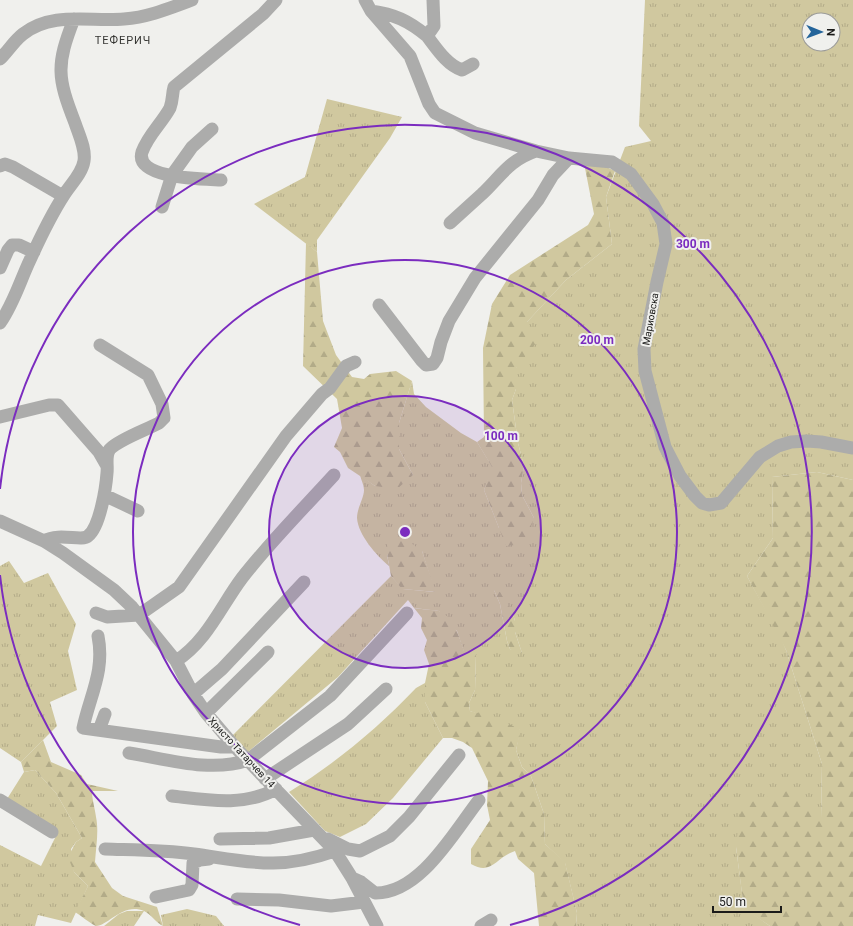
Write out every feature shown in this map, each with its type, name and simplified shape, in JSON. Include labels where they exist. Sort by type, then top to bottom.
[{"type":"street","points":[[0,59],[18,39],[33,28],[60,19],[109,20],[139,17],[152,15],[192,0]]},
{"type":"street","points":[[221,180],[186,178],[172,175],[146,168],[141,160],[147,142],[169,109],[173,99],[174,87],[263,14],[276,0]]},
{"type":"street","points":[[428,36],[434,26],[433,0]]},
{"type":"street","points":[[368,6],[401,17],[415,26],[428,36],[446,60],[456,68],[462,70],[473,64]]},
{"type":"street","name":"Мариовска","points":[[368,6],[410,56],[428,104],[436,113],[475,133],[536,151],[569,158],[612,162],[622,167],[635,179],[653,204],[663,224],[666,244],[644,349],[645,371],[665,447],[680,476],[702,503],[709,505],[721,503],[760,457],[778,446],[791,442],[807,441],[853,448]]},
{"type":"street","points":[[0,322],[15,297],[34,252],[63,196],[84,162],[82,143],[63,91],[60,67],[65,42],[74,19]]},
{"type":"street","points":[[162,207],[172,175],[192,147],[212,129]]},
{"type":"street","points":[[450,224],[482,194],[509,164],[520,157],[536,151]]},
{"type":"street","points":[[379,305],[422,362],[426,365],[433,364],[437,358],[441,342],[450,321],[475,278],[538,200],[556,172],[569,158]]},
{"type":"street","points":[[0,166],[5,164],[13,166],[63,196]]},
{"type":"street","points":[[0,268],[8,250],[12,245],[19,244],[34,252]]},
{"type":"street","points":[[44,541],[57,536],[87,537],[93,530],[104,495],[108,453],[112,447],[159,423],[163,420],[165,414],[148,375],[100,345]]},
{"type":"street","points":[[96,613],[107,617],[139,615],[172,592],[185,580],[286,436],[322,394],[330,388],[346,366],[355,362]]},
{"type":"street","points":[[0,417],[49,405],[58,405],[99,452],[107,466]]},
{"type":"street","points":[[176,661],[198,643],[243,577],[334,475]]},
{"type":"street","points":[[104,495],[138,511]]},
{"type":"street","name":"Христо Татарчев 14","points":[[0,521],[44,541],[114,590],[139,615],[176,661],[206,713],[235,747],[335,851],[352,878],[377,926]]},
{"type":"street","points":[[194,694],[222,669],[304,582]]},
{"type":"street","points":[[129,753],[206,765],[233,765],[248,760],[330,696],[406,613]]},
{"type":"street","points":[[98,636],[100,659],[99,674],[90,697],[83,728],[221,747],[235,747]]},
{"type":"street","points":[[206,713],[268,652]]},
{"type":"street","points":[[266,779],[348,724],[386,689]]},
{"type":"street","points":[[99,730],[105,714]]},
{"type":"street","points":[[220,839],[269,838],[319,834],[348,849],[360,851],[390,836],[409,817],[459,755]]},
{"type":"street","points":[[172,796],[215,801],[239,801],[264,796],[276,790]]},
{"type":"street","points":[[0,800],[52,832]]},
{"type":"street","points":[[352,878],[361,882],[375,893],[392,890],[409,883],[431,863],[479,800]]},
{"type":"street","points":[[105,848],[181,853],[265,864],[286,864],[312,859],[335,851]]},
{"type":"street","points":[[156,898],[189,890],[192,885],[193,863],[200,860],[219,859]]},
{"type":"street","points":[[237,899],[280,900],[330,906],[364,902]]},
{"type":"green space","points":[[645,0],[853,0],[853,480],[817,472],[772,477],[773,538],[747,576],[780,636],[786,650],[822,764],[821,818],[736,847],[744,908],[770,926],[576,926],[577,913],[565,863],[545,844],[544,814],[531,776],[522,767],[516,750],[520,730],[470,711],[469,703],[475,690],[476,654],[464,652],[457,631],[439,611],[414,608],[408,600],[338,677],[249,751],[246,751],[232,736],[391,576],[403,589],[435,592],[422,551],[387,554],[389,566],[379,557],[364,538],[358,525],[357,518],[364,490],[360,475],[375,486],[413,475],[399,449],[399,423],[412,381],[414,394],[426,407],[461,433],[477,442],[493,468],[484,490],[499,528],[534,518],[522,495],[521,483],[524,466],[518,443],[512,400],[516,389],[516,368],[526,323],[566,280],[612,244],[606,197],[625,147],[651,141],[639,126]],"holes":[[[494,590],[513,614],[515,621],[515,632],[522,653],[510,649],[500,604]]]},
{"type":"green space","points":[[327,99],[402,117],[390,138],[317,240],[317,252],[254,204],[305,177]]},
{"type":"green space","points":[[584,163],[602,165],[615,171],[606,197],[612,244],[566,280],[527,322],[537,342],[516,368],[516,389],[512,400],[518,443],[524,466],[521,483],[522,495],[534,518],[525,544],[506,546],[484,490],[492,467],[477,442],[484,437],[483,348],[492,304],[510,275],[588,225],[594,214]]},
{"type":"green space","points":[[306,243],[317,252],[323,321],[336,355],[352,377],[364,379],[370,374],[396,371],[412,381],[399,423],[399,449],[413,475],[397,489],[375,486],[348,468],[340,452],[334,447],[342,428],[337,399],[303,366]]},
{"type":"green space","points":[[817,472],[853,480],[853,926],[770,926],[744,909],[736,847],[741,805],[787,791],[821,818],[822,764],[786,650],[747,576],[773,538],[772,477]]},
{"type":"green space","points":[[405,539],[422,551],[436,592],[402,589],[391,576],[387,554],[388,540]]},
{"type":"green space","points":[[9,561],[24,583],[48,573],[76,624],[68,651],[77,690],[50,702],[57,726],[21,762],[0,748],[0,566]]},
{"type":"green space","points":[[494,590],[500,592],[513,614],[515,621],[515,632],[522,653],[517,654],[510,649],[500,604]]},
{"type":"green space","points":[[414,608],[439,611],[444,614],[456,628],[464,651],[472,649],[476,654],[475,690],[469,703],[470,711],[477,713],[483,711],[521,730],[516,750],[522,767],[531,776],[544,814],[545,844],[565,862],[577,913],[576,926],[539,926],[534,873],[518,859],[515,851],[489,867],[478,867],[471,864],[471,849],[490,820],[487,805],[488,781],[472,748],[463,742],[452,738],[443,738],[425,702],[425,683],[429,664],[424,650],[427,640],[421,628],[422,618]]},
{"type":"green space","points":[[425,683],[425,702],[443,738],[393,798],[366,824],[340,837],[325,831],[289,792],[340,757],[372,731],[416,688]]},
{"type":"green space","points":[[43,740],[51,762],[81,775],[87,784],[118,791],[92,791],[97,828],[95,862],[112,888],[123,896],[157,907],[163,926],[147,912],[136,909],[123,912],[101,925],[96,926],[75,912],[88,886],[74,872],[68,857],[76,842],[82,838],[56,793],[35,770],[24,772],[21,762]]},
{"type":"green space","points":[[35,770],[56,793],[82,838],[76,842],[71,849],[74,872],[88,886],[71,923],[38,915],[35,926],[0,926],[0,845],[41,866],[58,832],[7,799],[24,772]]},
{"type":"green space","points":[[187,909],[216,916],[224,926],[163,926],[161,915]]},
{"type":"green space","points":[[127,911],[144,911],[134,926],[104,926],[119,914]]},
{"type":"district","name":"ТЕФЕРИЧ","points":[[123,40]]}]
